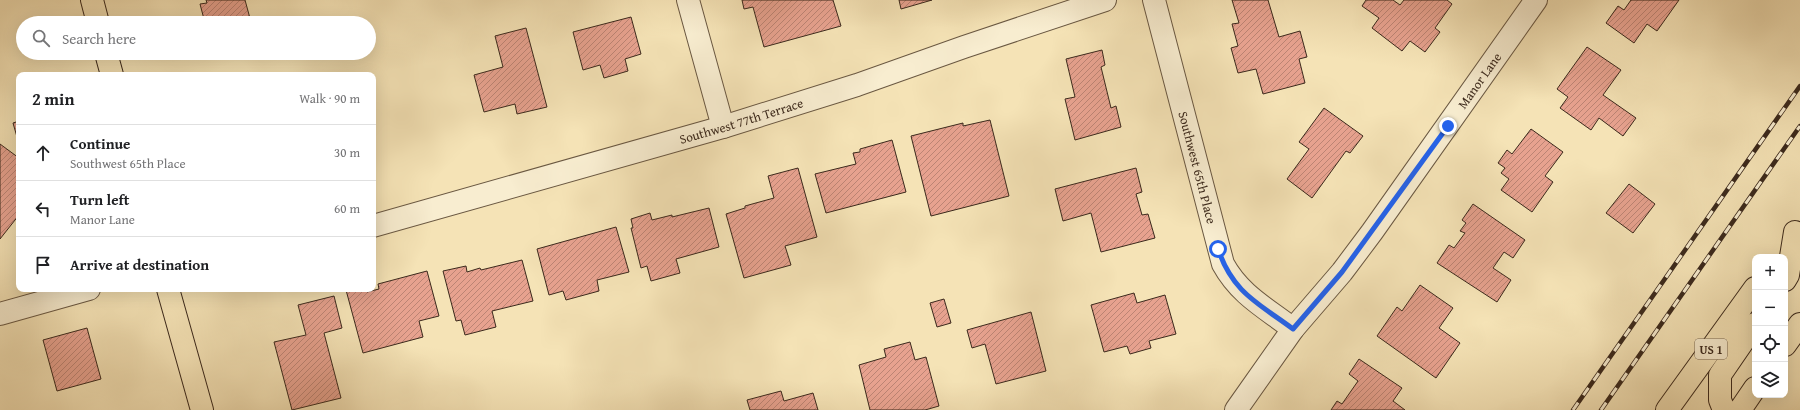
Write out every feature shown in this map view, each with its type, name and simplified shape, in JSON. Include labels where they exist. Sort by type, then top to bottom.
[{"type":"main road","points":[[92,0],[96,16]]},
{"type":"main road","points":[[108,60],[111,72]]},
{"type":"main road","points":[[1779,254],[1798,228]]},
{"type":"main road","points":[[1788,275],[1798,228]]},
{"type":"main road","name":"US 1","points":[[1667,410],[1754,290]]},
{"type":"main road","points":[[169,292],[202,410]]},
{"type":"main road","points":[[1788,341],[1800,324]]},
{"type":"main road","points":[[1724,410],[1720,400],[1720,375],[1754,326]]},
{"type":"main road","points":[[1740,410],[1752,392]]},
{"type":"street","points":[[688,0],[722,127]]},
{"type":"street","name":"Southwest 77th Terrace","points":[[376,225],[722,127],[857,85],[964,46],[1105,0]]},
{"type":"street","name":"Southwest 65th Place","points":[[1154,0],[1223,264],[1230,277],[1244,293],[1293,329]]},
{"type":"street","name":"Manor Lane","points":[[1236,410],[1293,329],[1357,252],[1536,0]]},
{"type":"street","points":[[0,314],[78,292]]},
{"type":"building","points":[[206,0],[245,0],[249,16],[203,16],[200,4],[207,3]]},
{"type":"building","points":[[742,0],[833,0],[841,26],[764,47],[753,7],[744,9]]},
{"type":"building","points":[[899,0],[932,0],[901,9]]},
{"type":"building","points":[[1232,0],[1268,0],[1279,37],[1300,31],[1307,57],[1299,59],[1305,83],[1263,94],[1256,69],[1238,73],[1231,48],[1238,46],[1232,24],[1239,23]]},
{"type":"building","points":[[1366,0],[1393,0],[1400,5],[1404,0],[1447,0],[1452,4],[1435,28],[1440,32],[1425,52],[1410,41],[1402,51],[1372,28],[1379,18],[1362,6]]},
{"type":"building","points":[[1631,0],[1679,0],[1657,31],[1647,24],[1634,43],[1606,23],[1618,6],[1624,10]]},
{"type":"building","points":[[631,17],[641,54],[625,59],[628,71],[604,78],[600,65],[583,70],[573,32]]},
{"type":"building","points":[[526,28],[547,107],[517,114],[515,104],[484,112],[474,75],[503,67],[495,36]]},
{"type":"building","points":[[1587,47],[1621,70],[1603,95],[1636,118],[1623,136],[1599,118],[1591,130],[1560,108],[1568,97],[1557,89]]},
{"type":"building","points":[[1102,50],[1105,65],[1101,67],[1111,108],[1116,106],[1121,127],[1075,140],[1065,99],[1075,97],[1066,59]]},
{"type":"building","points":[[1324,108],[1363,136],[1350,153],[1346,151],[1312,198],[1287,179],[1309,149],[1299,142]]},
{"type":"building","points":[[990,120],[1009,196],[931,216],[911,136],[963,123],[963,126]]},
{"type":"building","points":[[16,122],[16,134],[13,123]]},
{"type":"building","points":[[1531,129],[1563,152],[1545,176],[1553,182],[1532,212],[1501,190],[1509,179],[1501,173],[1505,168],[1498,163],[1507,150],[1512,154]]},
{"type":"building","points":[[892,140],[906,192],[826,213],[815,174],[856,164],[853,153],[860,152],[860,149]]},
{"type":"building","points":[[0,144],[16,156],[16,219],[0,239]]},
{"type":"building","points":[[798,168],[817,237],[785,246],[791,265],[744,278],[726,214],[745,208],[745,206],[774,198],[768,176]]},
{"type":"building","points":[[1136,168],[1142,192],[1136,194],[1142,215],[1148,214],[1155,238],[1101,252],[1091,213],[1063,221],[1055,189]]},
{"type":"building","points":[[1629,184],[1655,204],[1633,233],[1606,213]]},
{"type":"building","points":[[1473,204],[1525,240],[1513,258],[1504,252],[1493,268],[1511,280],[1497,302],[1437,263],[1449,245],[1454,248],[1465,233],[1460,231],[1466,223],[1462,220]]},
{"type":"building","points":[[709,208],[719,247],[676,259],[680,273],[651,281],[647,266],[641,268],[631,228],[633,228],[631,219],[650,213],[652,220]]},
{"type":"building","points":[[616,227],[629,272],[597,280],[599,291],[566,300],[563,291],[549,295],[537,249]]},
{"type":"building","points":[[522,260],[533,301],[492,311],[496,327],[465,335],[461,320],[456,321],[443,271],[466,266],[467,272]]},
{"type":"building","points":[[427,271],[439,316],[419,321],[423,337],[363,353],[347,292],[376,292],[376,290],[379,289],[378,284]]},
{"type":"building","points":[[1420,285],[1453,308],[1439,328],[1460,343],[1436,378],[1377,336],[1397,307],[1402,311]]},
{"type":"building","points":[[1134,293],[1137,303],[1165,295],[1176,334],[1149,341],[1151,348],[1130,354],[1127,346],[1104,352],[1091,305]]},
{"type":"building","points":[[334,296],[342,328],[324,333],[341,398],[292,410],[274,342],[306,335],[298,305]]},
{"type":"building","points":[[944,299],[951,323],[937,327],[930,303]]},
{"type":"building","points":[[1031,312],[1046,371],[996,384],[985,344],[972,348],[967,330]]},
{"type":"building","points":[[87,328],[101,379],[57,391],[43,340]]},
{"type":"building","points":[[910,342],[915,360],[926,357],[939,406],[925,410],[870,410],[859,365],[886,357],[884,349]]},
{"type":"building","points":[[1359,359],[1402,388],[1393,401],[1405,410],[1331,410],[1337,401],[1342,404],[1358,381],[1349,374]]},
{"type":"building","points":[[781,391],[784,401],[813,393],[818,410],[750,410],[747,400]]},
{"type":"railway","points":[[1573,410],[1800,86]]},
{"type":"railway","points":[[1601,410],[1800,126]]},
{"type":"route","points":[[1218,249],[1223,264],[1230,277],[1244,293],[1293,329],[1342,272],[1448,126]]}]
